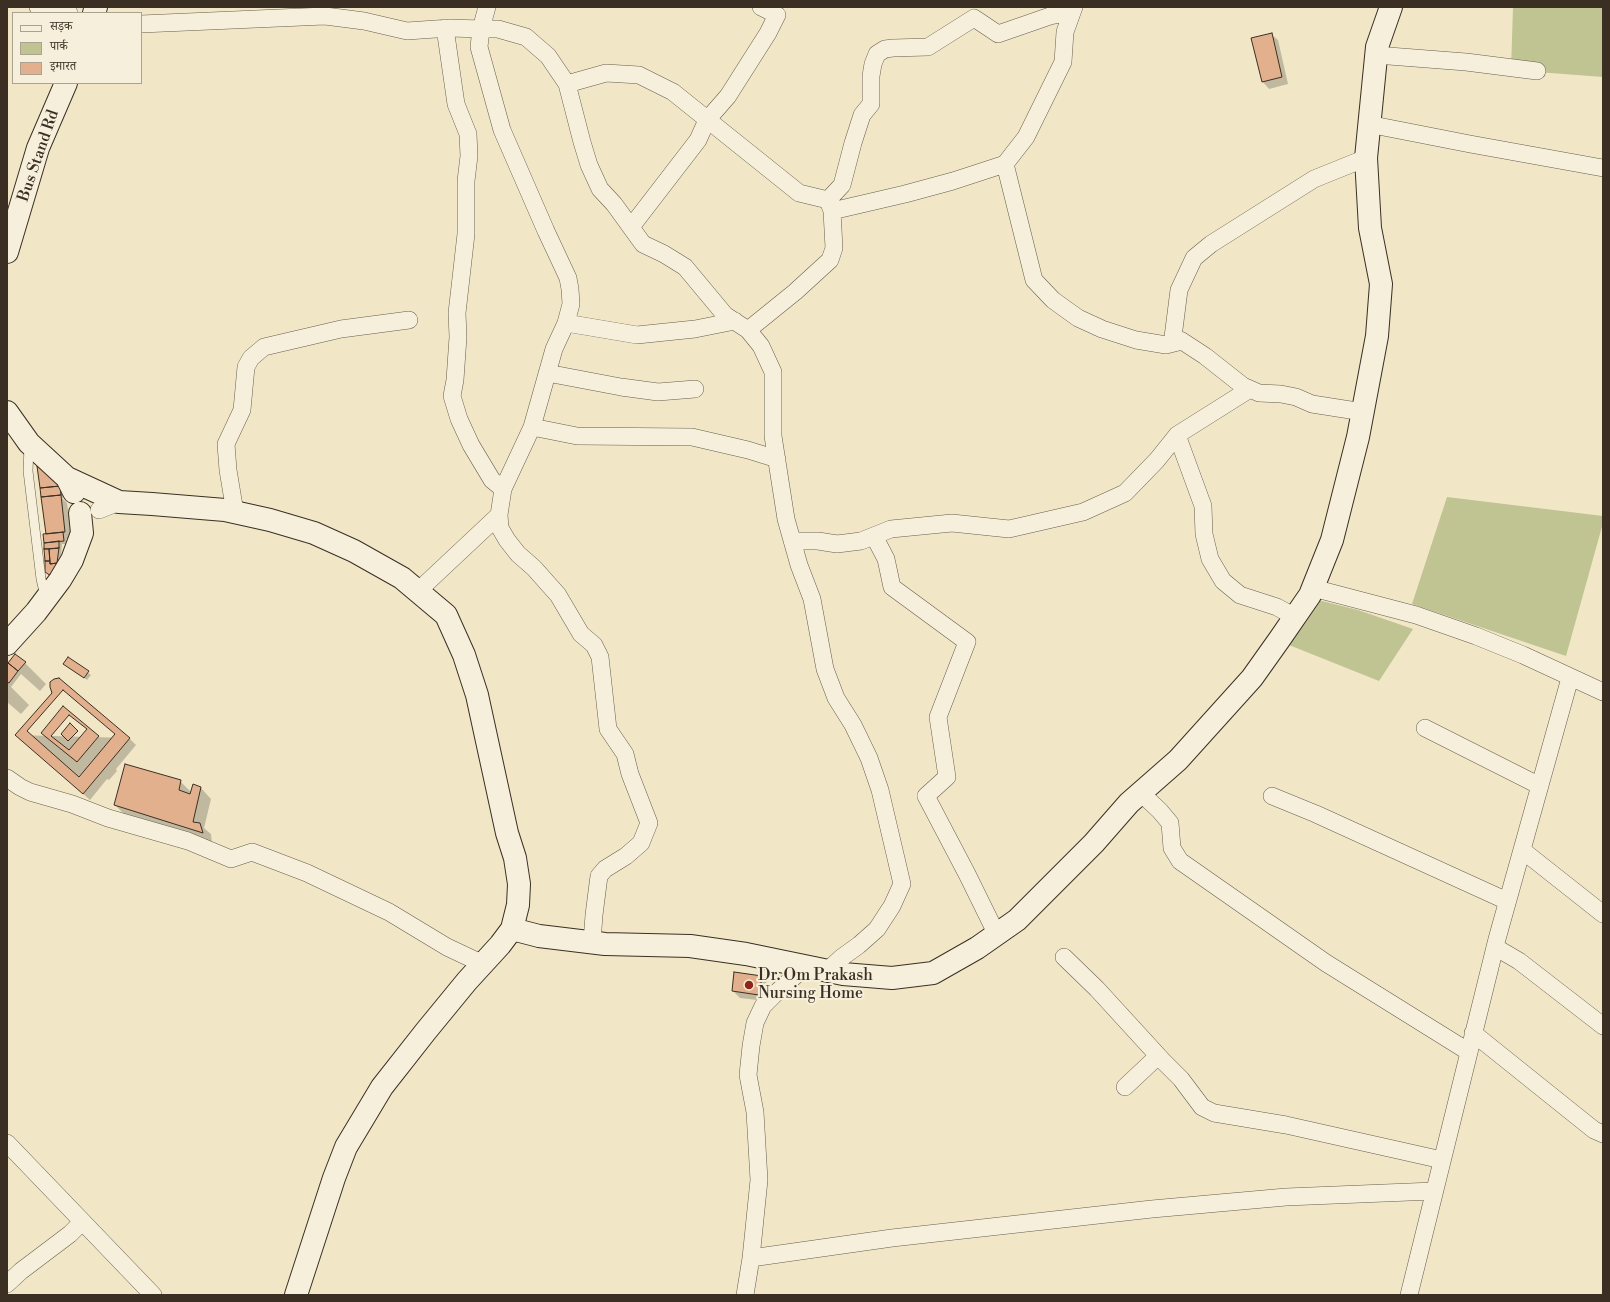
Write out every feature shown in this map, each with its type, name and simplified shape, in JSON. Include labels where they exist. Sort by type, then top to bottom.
[{"type":"street","points":[[38,7],[64,12]]},
{"type":"street","points":[[487,7],[481,29],[479,47],[502,130],[568,278],[571,304],[566,323],[554,349],[532,427],[503,489],[499,515],[500,528],[518,554],[534,568],[558,595],[581,634],[594,645],[600,657],[608,729],[625,754],[630,774],[649,823],[641,843],[626,856],[605,869],[599,876],[592,942]]},
{"type":"street","points":[[631,227],[698,140],[707,120],[728,96],[768,33],[780,11],[761,7]]},
{"type":"street","points":[[512,929],[538,936],[592,942],[690,946],[746,954],[827,971],[892,978],[934,973],[977,948],[1017,920],[1094,843],[1129,803],[1178,760],[1252,678],[1295,617],[1310,595],[1332,540],[1363,412],[1377,336],[1381,284],[1370,228],[1366,158],[1368,124],[1377,47],[1391,7]]},
{"type":"street","points":[[567,84],[606,73],[639,75],[673,92],[799,193],[830,206],[940,184],[1005,164],[1026,137],[1063,62],[1065,32],[1073,10]]},
{"type":"street","points":[[566,323],[637,335],[741,326],[794,292],[830,260],[834,248],[830,206],[842,185],[862,115],[871,104],[871,76],[873,64],[877,54],[892,48],[928,47],[974,18],[998,34],[1050,16],[1073,10]]},
{"type":"street","points":[[142,24],[185,14],[325,16],[364,21],[407,31],[445,28],[498,29],[526,37],[548,56],[567,84],[589,165],[600,189],[614,204],[643,244],[664,254],[685,267],[725,315],[741,326],[761,346],[773,372],[773,436],[786,519],[799,565],[812,599],[825,668],[836,698],[853,726],[869,758],[880,790],[902,884],[892,906],[877,929],[827,971]]},
{"type":"street","points":[[445,28],[456,104],[468,134],[469,156],[466,181],[466,234],[457,313],[457,345],[452,396],[471,445],[492,480],[503,489]]},
{"type":"street","points":[[1376,55],[1466,62],[1537,71]]},
{"type":"street","name":"Bus Stand Rd","points":[[7,252],[38,148],[66,84]]},
{"type":"street","points":[[1368,124],[1603,168]]},
{"type":"street","points":[[1363,412],[1312,404],[1281,394],[1259,393],[1243,386],[1205,356],[1173,337],[1179,290],[1194,258],[1211,244],[1314,179],[1366,158]]},
{"type":"street","points":[[1005,164],[1034,280],[1053,300],[1078,318],[1102,329],[1123,336],[1136,340],[1166,345],[1182,341]]},
{"type":"street","points":[[235,512],[226,444],[242,410],[246,367],[251,358],[264,347],[341,330],[409,320]]},
{"type":"street","points":[[547,373],[621,387],[658,392],[695,389]]},
{"type":"street","points":[[792,541],[818,541],[837,544],[861,541],[891,528],[952,523],[1009,529],[1083,512],[1125,493],[1157,460],[1177,435],[1250,389]]},
{"type":"street","points":[[15,427],[84,505]]},
{"type":"street","points":[[532,427],[577,436],[692,437],[748,450],[777,460]]},
{"type":"street","points":[[1177,435],[1203,506],[1204,534],[1210,559],[1223,581],[1240,595],[1277,607],[1295,617]]},
{"type":"street","points":[[84,505],[119,502],[178,505],[225,510],[270,520],[314,533],[354,551],[402,578],[446,615],[464,655],[477,695],[507,833],[515,858],[519,884],[518,905],[512,929],[500,945],[467,981],[382,1087],[346,1147],[296,1295]]},
{"type":"street","points":[[7,644],[46,599],[72,560],[84,505]]},
{"type":"street","points":[[418,591],[499,515]]},
{"type":"street","points":[[874,536],[886,559],[892,586],[967,642],[938,717],[947,777],[926,796],[967,874],[996,935]]},
{"type":"street","points":[[1313,588],[1416,615],[1523,655],[1603,692]]},
{"type":"street","points":[[1409,1295],[1495,947],[1570,678]]},
{"type":"street","points":[[1425,728],[1540,786]]},
{"type":"street","points":[[7,778],[30,792],[72,804],[108,818],[188,841],[231,859],[252,852],[307,872],[389,912],[447,946],[483,964]]},
{"type":"street","points":[[1141,793],[1170,823],[1172,848],[1180,861],[1326,963],[1469,1052]]},
{"type":"street","points":[[1272,796],[1316,814],[1507,902]]},
{"type":"street","points":[[1522,850],[1603,914]]},
{"type":"street","points":[[1495,947],[1519,961],[1603,1026]]},
{"type":"street","points":[[1064,957],[1097,989],[1181,1079],[1202,1107],[1214,1113],[1286,1125],[1442,1160]]},
{"type":"street","points":[[745,1295],[751,1258],[759,1180],[754,1112],[748,1075],[755,1023],[763,1006],[806,967]]},
{"type":"street","points":[[1473,1033],[1594,1130],[1603,1134]]},
{"type":"street","points":[[1125,1087],[1158,1056]]},
{"type":"street","points":[[7,1143],[152,1295]]},
{"type":"street","points":[[751,1258],[892,1238],[1152,1208],[1286,1197],[1434,1191]]},
{"type":"street","points":[[7,1284],[21,1271],[70,1234],[82,1222]]},
{"type":"lane","points":[[15,427],[28,471],[41,579],[46,599]]},
{"type":"green space","points":[[1513,7],[1603,7],[1603,77],[1511,70]]},
{"type":"green space","points":[[1447,497],[1603,516],[1603,523],[1566,656],[1412,604]]},
{"type":"green space","points":[[1314,599],[1358,610],[1413,629],[1379,681],[1284,643]]},
{"type":"building","points":[[1272,33],[1282,77],[1262,82],[1251,38]]},
{"type":"building","points":[[37,466],[59,479],[60,486],[40,488]]},
{"type":"building","points":[[60,486],[61,495],[41,497],[40,488]]},
{"type":"building","points":[[61,495],[65,532],[46,534],[41,497]]},
{"type":"building","points":[[63,532],[64,541],[44,543],[43,534]]},
{"type":"building","points":[[59,541],[59,548],[44,549],[44,543]]},
{"type":"building","points":[[59,548],[57,563],[50,564],[49,549]]},
{"type":"building","points":[[44,549],[49,549],[50,561],[45,561]]},
{"type":"building","points":[[45,561],[50,561],[50,564],[57,563],[51,576],[45,572]]},
{"type":"building","points":[[15,654],[26,662],[18,671],[8,663]]},
{"type":"building","points":[[68,657],[89,671],[84,678],[63,664]]},
{"type":"building","points":[[7,662],[18,671],[9,683],[7,682]]},
{"type":"building","points":[[59,678],[130,738],[83,794],[15,735],[52,693],[50,682]]},
{"type":"building","points":[[63,690],[115,734],[79,777],[27,731]]},
{"type":"building","points":[[63,706],[99,736],[77,762],[41,733]]},
{"type":"building","points":[[69,715],[87,729],[69,750],[51,736]]},
{"type":"building","points":[[70,723],[78,731],[68,741],[61,734]]},
{"type":"building","points":[[125,764],[181,780],[179,790],[190,794],[193,784],[201,787],[193,822],[200,823],[203,833],[114,805]]},
{"type":"building","points":[[734,972],[762,976],[759,995],[732,991]]},
{"type":"place","name":"Dr. Om Prakash Nursing Home","points":[[749,985]]}]
